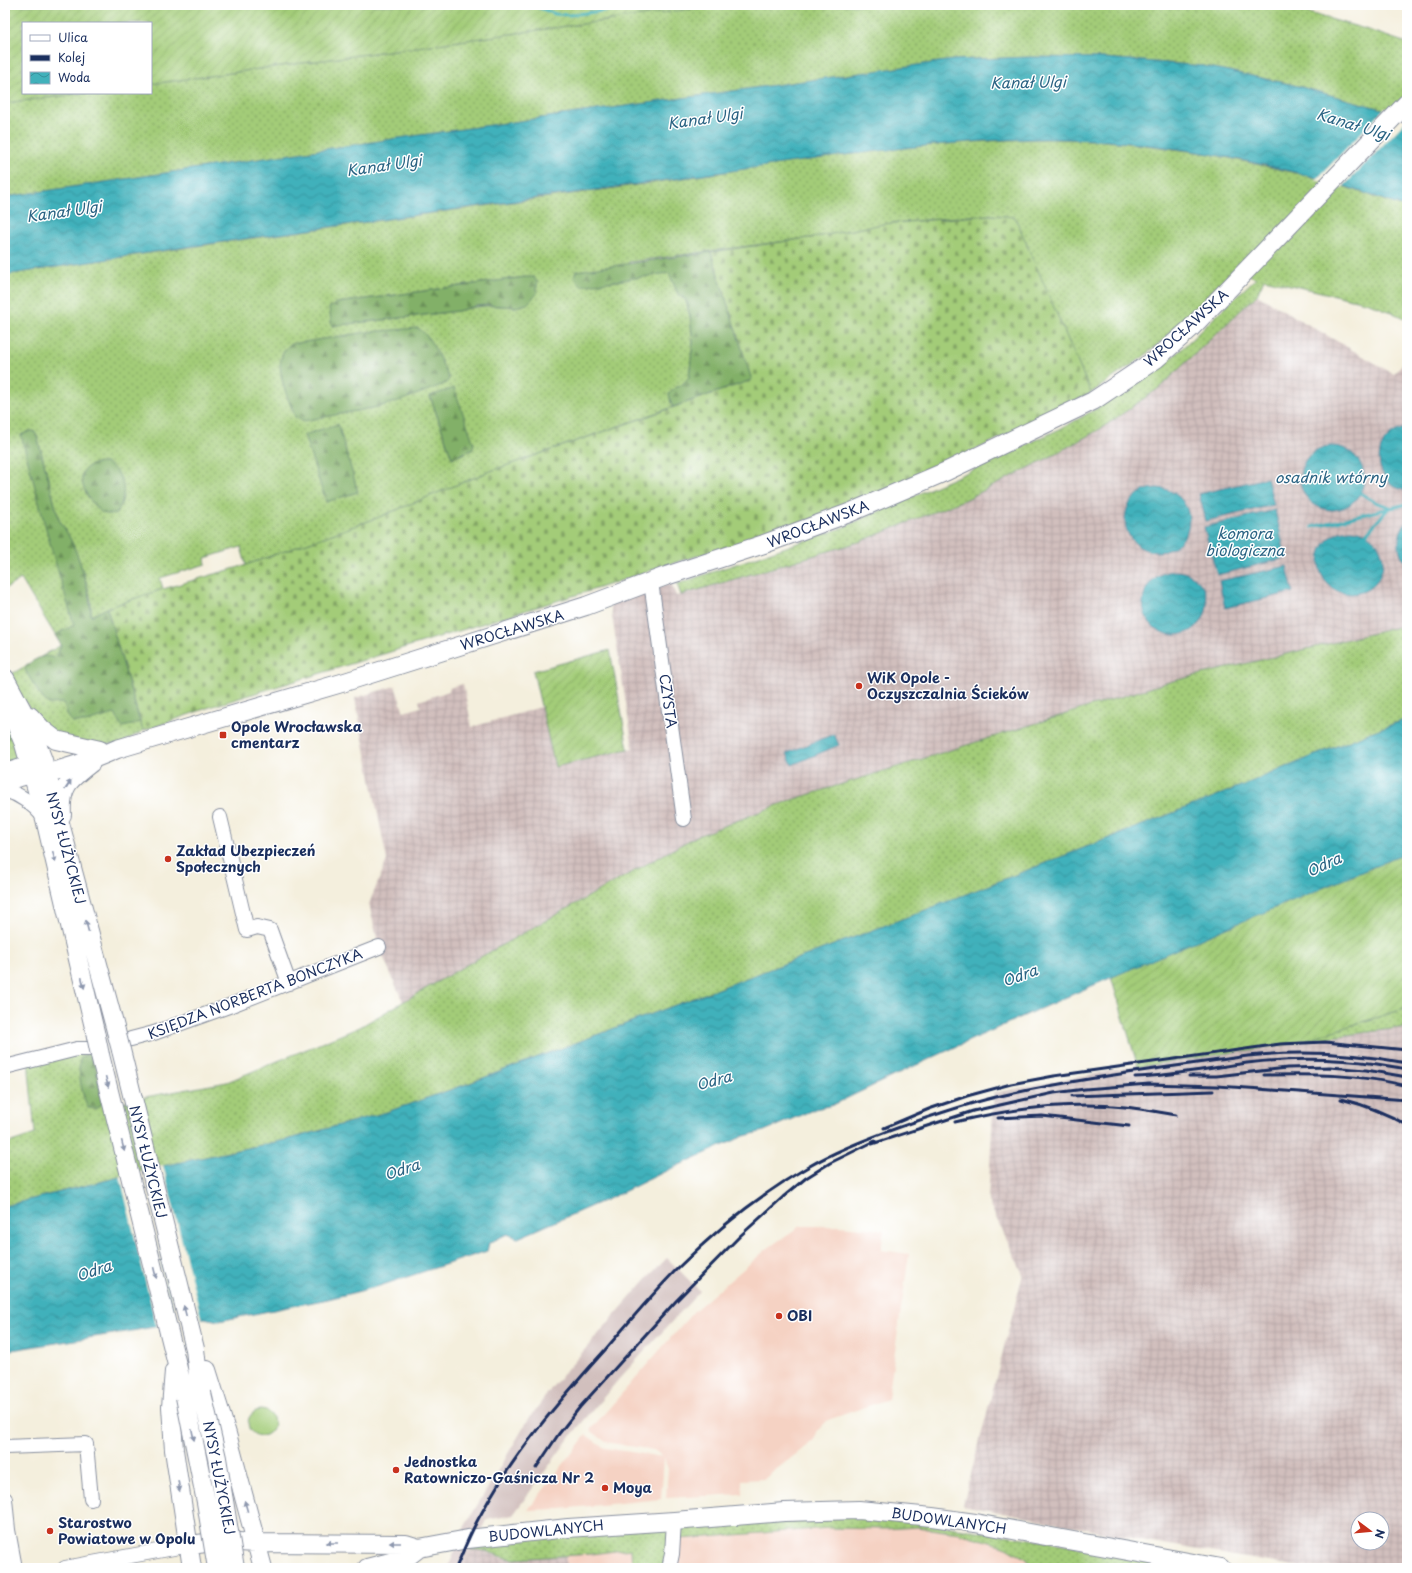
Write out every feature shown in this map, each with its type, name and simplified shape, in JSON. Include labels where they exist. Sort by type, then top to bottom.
[{"type":"main road","name":"WROCŁAWSKA","points":[[37,768],[106,752],[360,677],[586,606],[651,582],[764,544],[899,492],[954,468],[1092,401],[1156,359],[1190,329],[1407,103]]},
{"type":"main road","points":[[5,678],[13,704],[35,737],[37,768]]},
{"type":"main road","points":[[13,704],[56,740],[106,752]]},
{"type":"main road","points":[[63,836],[61,803],[64,790],[70,780],[106,752]]},
{"type":"main road","name":"NYSY ŁUŻYCKIEJ","points":[[37,768],[45,818],[95,1047],[114,1109],[175,1354],[194,1395],[217,1458],[234,1568]]},
{"type":"main road","name":"NYSY ŁUŻYCKIEJ","points":[[37,768],[63,836],[122,1040],[132,1097],[195,1348],[204,1375],[194,1395],[202,1479],[217,1568]]},
{"type":"main road","points":[[175,1354],[171,1407],[172,1426],[174,1450],[190,1545],[192,1568]]},
{"type":"main road","points":[[204,1375],[263,1568]]},
{"type":"main road","name":"BUDOWLANYCH","points":[[367,1568],[406,1558],[419,1548],[468,1539],[547,1530],[784,1512],[839,1510],[879,1511],[975,1523],[1221,1568]]},
{"type":"main road","name":"BUDOWLANYCH","points":[[190,1545],[221,1541],[256,1543],[406,1544],[419,1548]]},
{"type":"street","name":"CZYSTA","points":[[651,582],[684,819]]},
{"type":"street","name":"WROCŁAWSKA","points":[[5,771],[37,768]]},
{"type":"street","name":"WROCŁAWSKA","points":[[5,783],[37,768]]},
{"type":"street","points":[[5,790],[23,798],[45,818]]},
{"type":"street","points":[[220,817],[247,930],[257,927],[270,930],[289,983]]},
{"type":"street","name":"KSIĘDZA NORBERTA BONCZYKA","points":[[122,1040],[154,1033],[289,983],[379,947]]},
{"type":"street","points":[[5,1067],[77,1049],[95,1047]]},
{"type":"street","points":[[5,1447],[86,1444],[91,1499]]},
{"type":"street","points":[[5,1500],[8,1530],[15,1568]]},
{"type":"street","points":[[669,1568],[672,1554],[674,1521]]},
{"type":"street","points":[[65,1568],[190,1545]]},
{"type":"shaded area","points":[[1257,295],[1394,374],[1407,358],[1407,625],[1165,683],[788,801],[695,837],[403,1002],[379,947],[369,904],[387,860],[355,698],[395,686],[404,712],[421,707],[419,701],[449,691],[449,688],[463,684],[472,727],[541,707],[555,767],[633,748],[610,603],[671,582],[676,596],[681,595],[859,542],[969,498],[1046,459],[1102,428],[1159,388]]},
{"type":"shaded area","points":[[1407,1027],[1407,1568],[1305,1568],[1152,1542],[963,1505],[1023,1274],[988,1201],[994,1093],[1119,1069],[1283,1045],[1301,1041]]},
{"type":"shaded area","points":[[800,1226],[840,1226],[884,1230],[881,1250],[909,1254],[888,1399],[828,1420],[818,1430],[813,1441],[764,1479],[742,1480],[742,1494],[666,1498],[668,1469],[664,1458],[661,1499],[560,1509],[528,1510],[586,1435],[605,1448],[663,1457],[654,1450],[606,1442],[590,1430],[694,1311],[768,1248]]},
{"type":"shaded area","points":[[667,1258],[700,1291],[619,1379],[570,1437],[513,1515],[486,1520],[463,1568],[448,1568],[465,1526],[528,1420],[553,1386],[649,1276]]},
{"type":"shaded area","points":[[914,1527],[959,1533],[1007,1547],[1027,1559],[1032,1568],[669,1568],[674,1541],[680,1539],[830,1528],[893,1529]]},
{"type":"shaded area","points":[[632,1549],[632,1568],[566,1568],[566,1556]]},
{"type":"shaded area","points":[[471,1550],[480,1550],[503,1558],[515,1559],[566,1556],[566,1568],[463,1568]]},
{"type":"green space","points":[[5,5],[718,5],[152,84],[152,22],[22,22],[22,94],[77,94],[5,103]]},
{"type":"green space","points":[[718,5],[1281,5],[1362,28],[1407,43],[1407,118],[1385,110],[1290,84],[1204,66],[1105,58],[1030,57],[953,60],[406,137],[5,197],[5,103],[77,94],[152,94],[152,84]]},
{"type":"green space","points":[[1046,139],[1094,140],[1211,154],[1322,179],[1407,208],[1407,319],[1369,303],[1264,279],[1257,295],[1159,388],[1102,428],[1046,459],[969,498],[859,542],[681,595],[677,584],[839,529],[970,471],[1066,426],[1148,377],[1177,353],[1256,278],[1237,271],[1194,314],[1143,357],[1091,393],[1014,217],[990,215],[968,216],[883,224],[816,237],[629,262],[611,282],[669,272],[678,294],[686,300],[690,316],[693,342],[689,377],[682,385],[675,388],[671,403],[673,407],[488,472],[377,518],[246,565],[241,547],[205,558],[206,564],[160,578],[163,589],[107,608],[143,731],[120,744],[81,745],[56,740],[5,678],[61,645],[21,579],[5,589],[5,275],[777,164],[884,150],[992,141]],"holes":[[[525,277],[516,307],[480,307],[332,326],[331,318],[337,303]],[[430,396],[466,453],[452,458]],[[30,431],[37,436],[59,520],[74,547],[86,582],[91,601],[91,616],[21,435]]]},
{"type":"green space","points":[[990,215],[1015,217],[1091,393],[947,464],[811,519],[599,588],[207,708],[143,731],[107,608],[163,589],[246,565],[377,518],[488,472],[752,380],[711,252],[816,237],[883,224]]},
{"type":"green space","points":[[711,252],[752,380],[673,407],[669,394],[675,388],[682,385],[689,377],[693,342],[690,316],[686,300],[678,294],[669,273],[581,286],[574,277],[576,271]]},
{"type":"green space","points":[[534,277],[537,282],[537,294],[527,304],[516,307],[488,305],[476,306],[458,311],[332,326],[329,308],[337,303]]},
{"type":"green space","points":[[418,328],[432,343],[436,350],[449,378],[447,383],[405,399],[378,407],[303,421],[295,417],[285,389],[280,368],[284,351],[291,344],[367,332]]},
{"type":"green space","points":[[454,388],[474,444],[472,450],[452,458],[430,396]]},
{"type":"green space","points":[[338,424],[358,492],[326,502],[304,435]]},
{"type":"green space","points":[[34,431],[37,436],[59,520],[71,540],[81,566],[88,593],[91,616],[107,608],[140,722],[132,725],[122,727],[115,714],[86,722],[73,722],[68,716],[63,703],[48,704],[40,695],[25,670],[26,665],[39,658],[46,656],[54,658],[57,655],[61,645],[55,635],[74,625],[52,551],[21,435]]},
{"type":"green space","points":[[106,463],[118,473],[123,486],[122,500],[116,514],[105,514],[97,509],[83,486],[82,474],[87,467],[92,464]]},
{"type":"green space","points":[[1407,625],[1407,719],[1371,732],[1224,793],[918,913],[470,1083],[387,1112],[290,1139],[163,1166],[5,1206],[5,1144],[35,1134],[28,1061],[95,1043],[111,1106],[145,1097],[227,1082],[360,1027],[461,968],[695,837],[788,801],[1165,683]]},
{"type":"green space","points":[[610,650],[628,749],[555,767],[533,671]]},
{"type":"green space","points":[[5,703],[28,764],[5,771]]},
{"type":"green space","points":[[5,716],[10,730],[10,736],[5,742]]},
{"type":"green space","points":[[1407,853],[1407,1008],[1301,1041],[1283,1045],[1138,1067],[1111,977]]},
{"type":"green space","points":[[1407,1008],[1407,1027],[1301,1041]]},
{"type":"green space","points":[[87,1055],[96,1070],[99,1085],[102,1104],[96,1109],[88,1108],[80,1082],[80,1060],[82,1056]]},
{"type":"green space","points":[[261,1410],[271,1413],[274,1423],[271,1433],[261,1436],[251,1433],[248,1423],[251,1413]]},
{"type":"green space","points":[[839,1510],[1221,1568],[1032,1568],[1027,1559],[1007,1547],[959,1533],[918,1527],[885,1529],[830,1528],[680,1539],[674,1541],[669,1568],[632,1568],[631,1549],[591,1554],[515,1559],[503,1557],[482,1550],[471,1550],[476,1538]]},
{"type":"water","name":"Kanał Ulgi","points":[[1030,57],[1105,58],[1204,66],[1290,84],[1385,110],[1407,118],[1407,208],[1321,179],[1237,159],[1181,149],[1095,140],[1001,140],[845,155],[179,248],[5,275],[5,197],[406,137],[953,60]]},
{"type":"water","name":"osadnik wtórny","points":[[1407,428],[1407,491],[1395,486],[1386,479],[1381,469],[1379,459],[1381,448],[1386,439],[1395,432]]},
{"type":"water","name":"osadnik wtórny","points":[[1332,446],[1350,452],[1358,460],[1364,478],[1358,496],[1350,504],[1332,510],[1314,504],[1306,496],[1300,478],[1306,460],[1314,452]]},
{"type":"water","name":"komora biologiczna","points":[[1267,478],[1274,505],[1206,521],[1199,494]]},
{"type":"water","points":[[1157,488],[1175,494],[1183,502],[1189,520],[1183,538],[1175,546],[1157,552],[1139,546],[1131,538],[1125,520],[1131,502],[1139,494]]},
{"type":"water","name":"komora biologiczna","points":[[1275,510],[1286,558],[1217,575],[1204,527]]},
{"type":"water","name":"osadnik wtórny","points":[[1407,521],[1407,564],[1399,549],[1399,537],[1403,526]]},
{"type":"water","points":[[1351,530],[1369,536],[1377,544],[1383,562],[1377,580],[1369,588],[1351,594],[1333,588],[1325,580],[1319,562],[1325,544],[1333,536]]},
{"type":"water","name":"komora biologiczna","points":[[1287,566],[1293,592],[1225,608],[1219,581]]},
{"type":"water","points":[[1175,571],[1193,577],[1201,585],[1207,603],[1201,621],[1193,629],[1175,635],[1157,629],[1149,621],[1143,603],[1149,585],[1157,577]]},
{"type":"water","name":"Odra","points":[[1407,719],[1407,853],[1118,974],[975,1038],[833,1105],[815,1109],[764,1131],[744,1136],[619,1194],[518,1238],[507,1234],[489,1243],[487,1251],[376,1287],[328,1299],[219,1321],[204,1318],[5,1351],[5,1206],[163,1166],[290,1139],[387,1112],[470,1083],[918,913],[1224,793],[1371,732]]},
{"type":"water","points":[[834,734],[839,745],[792,765],[787,753]]},
{"type":"pier","points":[[1385,108],[1407,116],[1407,120],[1342,188],[1316,180]]},
{"type":"pier","points":[[163,1165],[202,1321],[177,1325],[153,1230],[176,1325],[157,1329],[120,1176]]},
{"type":"waterway","points":[[533,5],[555,14],[569,15],[651,5]]},
{"type":"waterway","points":[[1360,493],[1375,502],[1390,507]]},
{"type":"waterway","points":[[1312,527],[1407,504]]},
{"type":"waterway","points":[[1366,534],[1389,508]]},
{"type":"railway","points":[[884,1128],[929,1109],[967,1096],[1011,1084],[1054,1076],[1280,1044],[1325,1042],[1407,1050]]},
{"type":"railway","points":[[456,1568],[477,1520],[508,1470],[538,1428],[650,1298],[678,1268],[740,1213],[791,1177],[819,1161],[877,1136],[959,1107],[1027,1090],[1090,1079],[1268,1054],[1308,1053],[1347,1055],[1407,1063]]},
{"type":"railway","points":[[1135,1077],[1279,1060],[1345,1061],[1407,1069]]},
{"type":"railway","points":[[1189,1076],[1216,1076],[1287,1068],[1330,1067],[1366,1070],[1407,1077]]},
{"type":"railway","points":[[1264,1075],[1354,1077],[1407,1086]]},
{"type":"railway","points":[[872,1144],[973,1111],[1054,1093],[1149,1084],[1262,1089]]},
{"type":"railway","points":[[1257,1089],[1407,1100]]},
{"type":"railway","points":[[1072,1096],[1213,1091]]},
{"type":"railway","points":[[1341,1099],[1375,1110],[1407,1125]]},
{"type":"railway","points":[[955,1122],[997,1113],[1040,1107],[1083,1105],[1125,1107],[1176,1115]]},
{"type":"railway","points":[[998,1118],[1042,1116],[1129,1126]]},
{"type":"railway","points":[[536,1468],[558,1435],[580,1407],[676,1301],[740,1236],[806,1178],[830,1163],[875,1141]]},
{"type":"place","name":"WiK Opole - Oczyszczalnia Ścieków","points":[[859,686]]},
{"type":"place","name":"Opole Wrocławska cmentarz","points":[[223,735]]},
{"type":"place","name":"Zakład Ubezpieczeń Społecznych","points":[[168,859]]},
{"type":"place","name":"OBI","points":[[779,1316]]},
{"type":"place","name":"Jednostka Ratowniczo-Gaśnicza Nr 2","points":[[396,1470]]},
{"type":"place","name":"Moya","points":[[605,1488]]},
{"type":"place","name":"Starostwo Powiatowe w Opolu","points":[[50,1531]]}]
